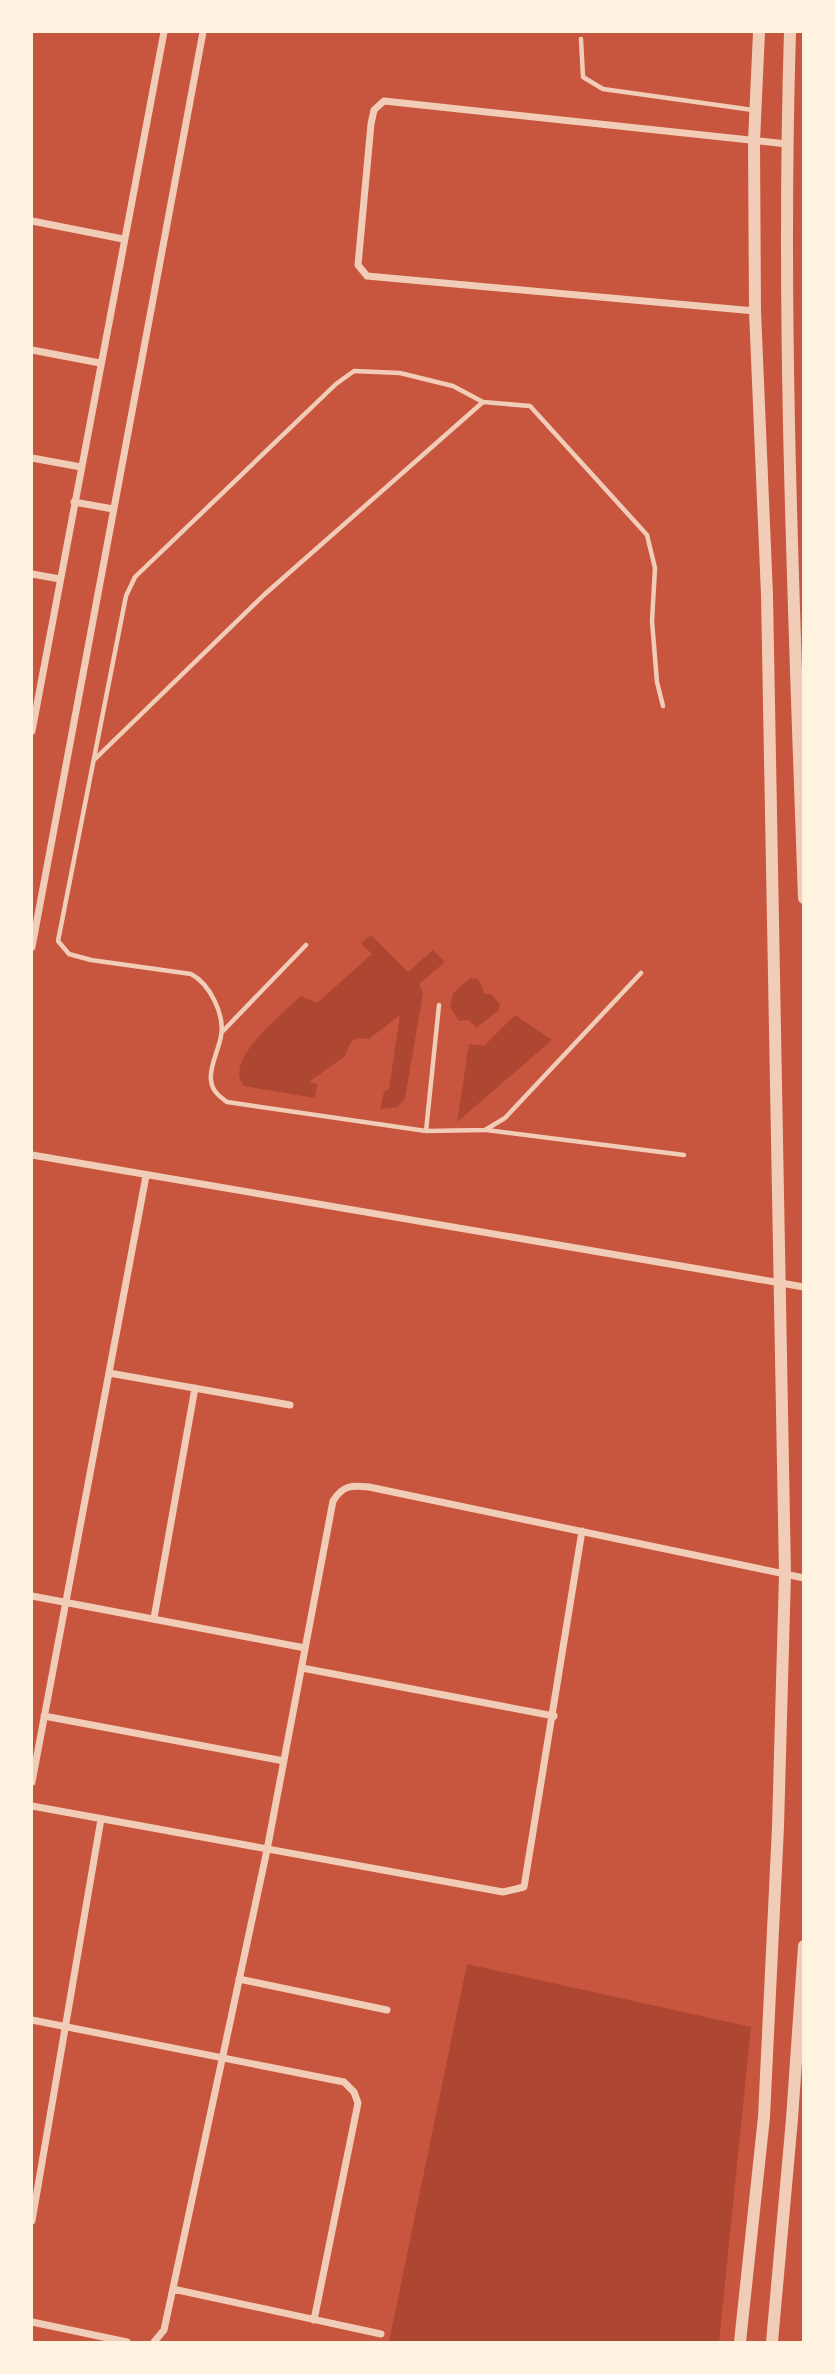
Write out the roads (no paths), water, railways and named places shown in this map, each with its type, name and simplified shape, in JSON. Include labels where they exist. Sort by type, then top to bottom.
[{"type":"street","points":[[32,731],[36,683],[60,579],[164,32]]},
{"type":"street","points":[[32,947],[203,32]]},
{"type":"street","points":[[740,2343],[764,2117],[778,1828],[785,1574],[766,595],[755,311],[754,141],[759,32]]},
{"type":"street","points":[[790,32],[787,144],[793,591],[803,898]]},
{"type":"street","points":[[755,311],[367,275],[358,265],[371,124],[374,110],[384,101],[787,144]]},
{"type":"street","points":[[32,221],[123,239]]},
{"type":"street","points":[[32,350],[100,363]]},
{"type":"street","points":[[32,458],[81,467]]},
{"type":"street","points":[[74,502],[113,509]]},
{"type":"street","points":[[32,574],[60,579]]},
{"type":"street","points":[[32,1155],[803,1287]]},
{"type":"street","points":[[32,1782],[146,1176]]},
{"type":"street","points":[[108,1373],[290,1405]]},
{"type":"street","points":[[154,1618],[195,1388]]},
{"type":"street","points":[[154,2343],[164,2330],[173,2289],[267,1850],[333,1501],[340,1489],[352,1485],[369,1487],[803,1578]]},
{"type":"street","points":[[32,1806],[513,1892],[524,1887],[554,1716],[582,1531]]},
{"type":"street","points":[[32,1597],[305,1648]]},
{"type":"street","points":[[302,1668],[554,1716]]},
{"type":"street","points":[[44,1716],[284,1761]]},
{"type":"street","points":[[32,2221],[101,1819]]},
{"type":"street","points":[[772,2343],[792,2119],[803,1946]]},
{"type":"street","points":[[239,1979],[387,2010]]},
{"type":"street","points":[[32,2020],[344,2082],[355,2092],[358,2103],[314,2320]]},
{"type":"street","points":[[173,2289],[381,2334]]},
{"type":"street","points":[[32,2322],[127,2343]]},
{"type":"lane","points":[[581,38],[583,77],[603,89],[756,110]]},
{"type":"lane","points":[[663,706],[657,682],[652,621],[654,568],[648,535],[530,406],[484,402],[453,386],[400,373],[354,371],[335,384],[135,577],[126,596],[58,941],[62,949],[91,960],[191,974],[203,980],[211,992],[222,1032],[211,1080],[216,1095],[227,1102],[426,1131],[485,1130],[684,1154]]},
{"type":"lane","points":[[94,760],[265,594],[484,402]]},
{"type":"lane","points":[[222,1032],[306,945]]},
{"type":"lane","points":[[485,1130],[513,1110],[641,973]]},
{"type":"lane","points":[[426,1131],[439,1005]]}]
